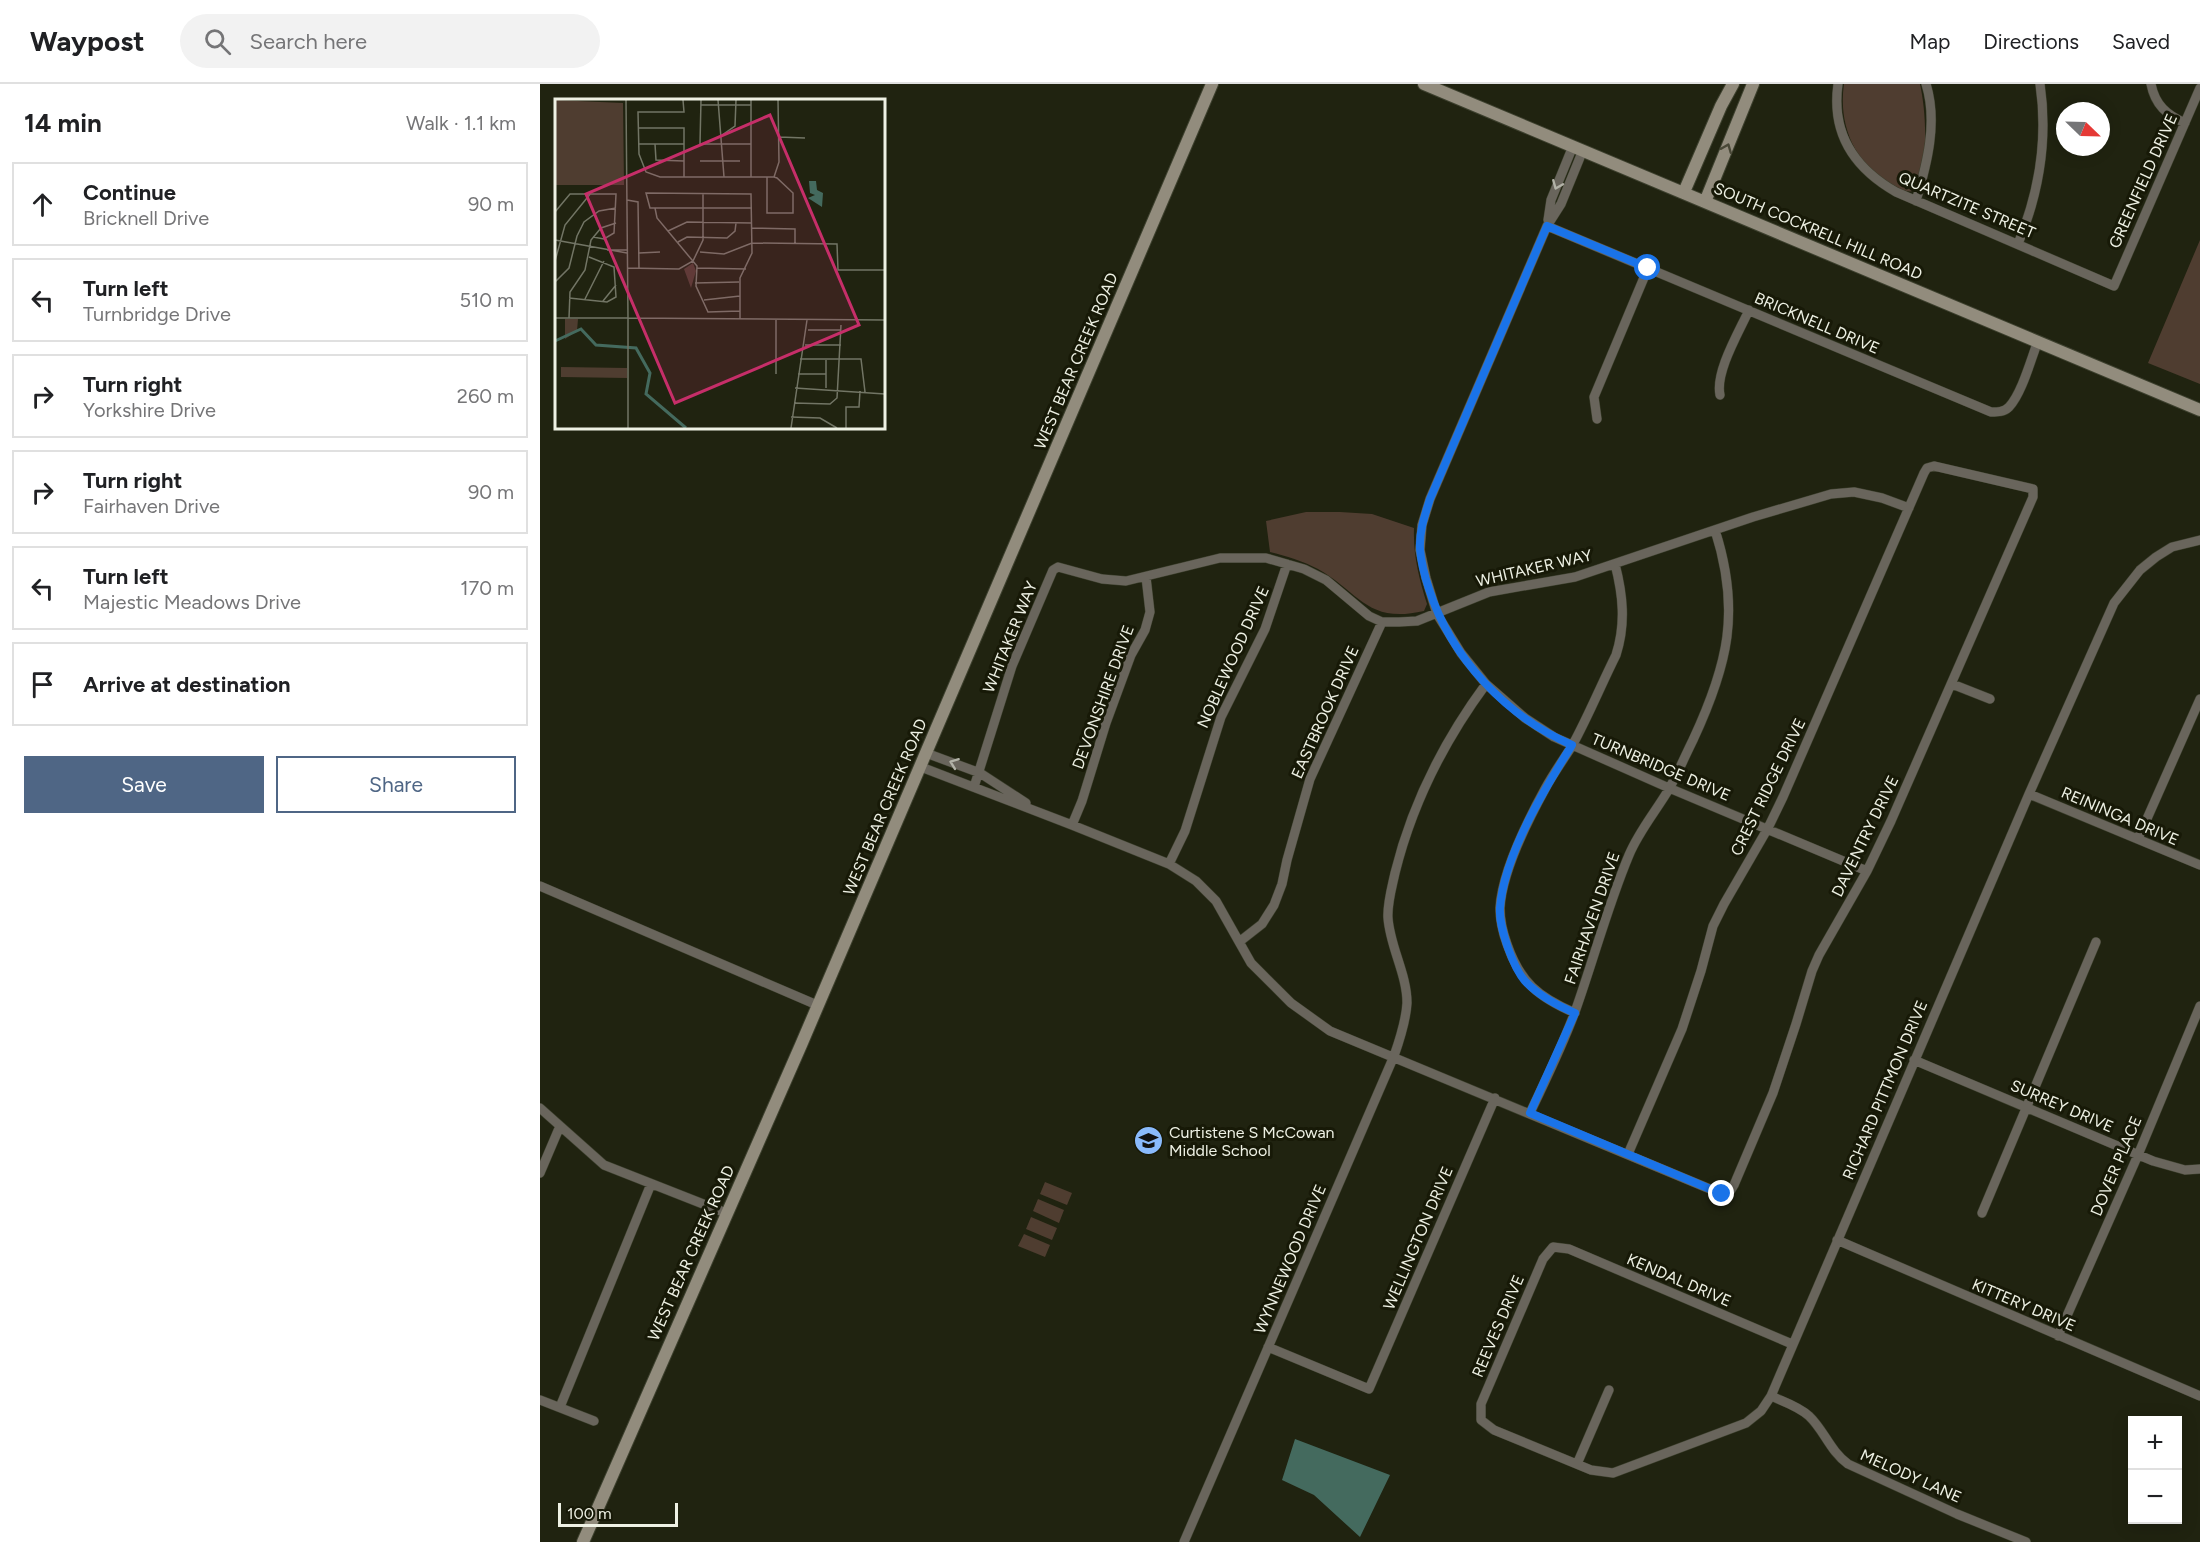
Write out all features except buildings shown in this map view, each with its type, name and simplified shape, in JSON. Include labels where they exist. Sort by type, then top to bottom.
[{"type":"main road","name":"WEST BEAR CREEK ROAD","points":[[583,1542],[921,767],[1212,84]]},
{"type":"main road","name":"SOUTH COCKRELL HILL ROAD","points":[[1424,84],[2200,410]]},
{"type":"main road","points":[[1684,192],[1721,106],[1733,84]]},
{"type":"main road","points":[[1705,202],[1753,84]]},
{"type":"street","name":"QUARTZITE STREET","points":[[1838,84],[1837,116],[1842,134],[1855,160],[1880,183],[1916,201],[2114,286]]},
{"type":"street","points":[[1916,201],[1927,165],[1931,126],[1926,84]]},
{"type":"street","points":[[2018,244],[2025,227],[2039,174],[2043,122],[2040,84]]},
{"type":"street","points":[[2151,84],[2158,104],[2173,118],[2185,123]]},
{"type":"street","name":"GREENFIELD DRIVE","points":[[2114,286],[2200,88]]},
{"type":"street","name":"TURNBRIDGE DRIVE","points":[[1578,148],[1551,200],[1547,226],[1430,499],[1422,525],[1420,550],[1437,614],[1461,653],[1486,684],[1525,718],[1554,737],[1669,788],[1868,870]]},
{"type":"street","name":"BRICKNELL DRIVE","points":[[1547,226],[1992,412],[2002,412],[2009,406],[2016,395],[2038,341]]},
{"type":"street","points":[[1597,419],[1594,397],[1648,268]]},
{"type":"street","points":[[1720,395],[1718,385],[1722,372],[1749,310]]},
{"type":"street","name":"CREST RIDGE DRIVE","points":[[1628,1154],[1682,1029],[1713,926],[1768,828],[1805,749],[1927,468],[1934,466],[2033,489]]},
{"type":"street","name":"DAVENTRY DRIVE","points":[[1628,1154],[1722,1194],[1731,1190],[1773,1093],[1797,1024],[1812,971],[1868,870],[2033,497],[2033,489]]},
{"type":"street","name":"WHITAKER WAY","points":[[974,787],[1012,666],[1053,570],[1058,567],[1102,579],[1126,581],[1220,558],[1266,558],[1304,569],[1326,580],[1369,616],[1382,622],[1417,621],[1489,592],[1575,577],[1831,494],[1854,492],[1882,498],[1909,508]]},
{"type":"street","name":"FAIRHAVEN DRIVE","points":[[1530,1113],[1575,1013],[1615,889],[1633,844],[1669,788],[1718,682],[1726,649],[1730,614],[1727,577],[1715,530]]},
{"type":"street","name":"RICHARD PITTMON DRIVE","points":[[1481,1420],[1494,1430],[1591,1470],[1613,1473],[1746,1422],[1761,1411],[1771,1396],[2029,794],[2114,603],[2140,570],[2156,557],[2172,547],[2200,540]]},
{"type":"street","name":"NOBLEWOOD DRIVE","points":[[1169,864],[1185,831],[1221,717],[1265,628],[1287,564]]},
{"type":"street","points":[[1575,1013],[1541,996],[1523,980],[1512,959],[1503,933],[1500,908],[1508,874],[1524,832],[1545,788],[1572,745],[1616,655],[1621,640],[1623,603],[1615,564]]},
{"type":"street","name":"DEVONSHIRE DRIVE","points":[[1072,825],[1131,656],[1145,630],[1150,612],[1146,577]]},
{"type":"street","name":"EASTBROOK DRIVE","points":[[1239,942],[1262,924],[1275,905],[1310,779],[1382,622]]},
{"type":"street","name":"WYNNEWOOD DRIVE","points":[[1184,1542],[1394,1056],[1404,1028],[1407,1002],[1388,917],[1402,844],[1439,755],[1467,709],[1486,684]]},
{"type":"street","points":[[1952,684],[1990,699]]},
{"type":"street","points":[[2138,839],[2200,699]]},
{"type":"street","points":[[927,753],[980,773],[1040,813]]},
{"type":"street","points":[[921,767],[1169,864],[1196,881],[1216,902],[1251,963],[1290,1003],[1330,1031],[1628,1154]]},
{"type":"street","name":"REININGA DRIVE","points":[[2029,794],[2200,865]]},
{"type":"street","points":[[540,886],[817,1005]]},
{"type":"street","points":[[1982,1213],[2096,942]]},
{"type":"street","name":"DOVER PLACE","points":[[2058,1336],[2138,1155],[2200,1006]]},
{"type":"street","name":"SURREY DRIVE","points":[[1914,1060],[2138,1155],[2167,1166],[2185,1170],[2200,1169]]},
{"type":"street","name":"WELLINGTON DRIVE","points":[[1268,1347],[1369,1389],[1495,1098]]},
{"type":"street","points":[[540,1108],[604,1165],[726,1213]]},
{"type":"street","points":[[540,1173],[560,1126]]},
{"type":"street","points":[[560,1407],[651,1184]]},
{"type":"street","name":"KITTERY DRIVE","points":[[1837,1240],[2200,1396]]},
{"type":"street","name":"KENDAL DRIVE","points":[[1553,1248],[1569,1249],[1792,1344]]},
{"type":"street","name":"REEVES DRIVE","points":[[1481,1420],[1485,1394],[1543,1259],[1553,1248]]},
{"type":"street","points":[[1577,1464],[1609,1390]]},
{"type":"street","name":"MELODY LANE","points":[[1771,1396],[1798,1408],[1810,1418],[1838,1457],[1848,1464],[1957,1514],[2026,1542]]},
{"type":"street","points":[[540,1400],[594,1421]]},
{"type":"shaded area","points":[[1844,84],[1920,84],[1925,139],[1922,168],[1913,191],[1902,189],[1878,176],[1858,154],[1846,128]]},
{"type":"shaded area","points":[[2200,240],[2200,384],[2148,363]]},
{"type":"shaded area","points":[[1306,512],[1372,514],[1414,528],[1417,566],[1427,604],[1424,611],[1405,614],[1376,610],[1318,569],[1270,552],[1266,521]]},
{"type":"shaded area","points":[[1045,1182],[1072,1193],[1067,1205],[1040,1194]]},
{"type":"shaded area","points":[[1038,1199],[1064,1210],[1059,1223],[1033,1211]]},
{"type":"shaded area","points":[[1031,1217],[1057,1228],[1052,1240],[1026,1229]]},
{"type":"shaded area","points":[[1024,1234],[1050,1245],[1045,1257],[1018,1246]]},
{"type":"water","points":[[1295,1439],[1390,1475],[1360,1537],[1314,1495],[1282,1480]]},
{"type":"place","name":"Curtistene S McCowan Middle School","points":[[1148,1141]]},
{"type":"route","points":[[1648,268],[1547,226],[1430,499],[1422,525],[1420,550],[1437,614],[1461,653],[1486,684],[1525,718],[1554,737],[1572,745],[1545,788],[1524,832],[1508,874],[1500,908],[1503,933],[1512,959],[1523,980],[1541,996],[1575,1013],[1530,1113],[1722,1194]]}]
